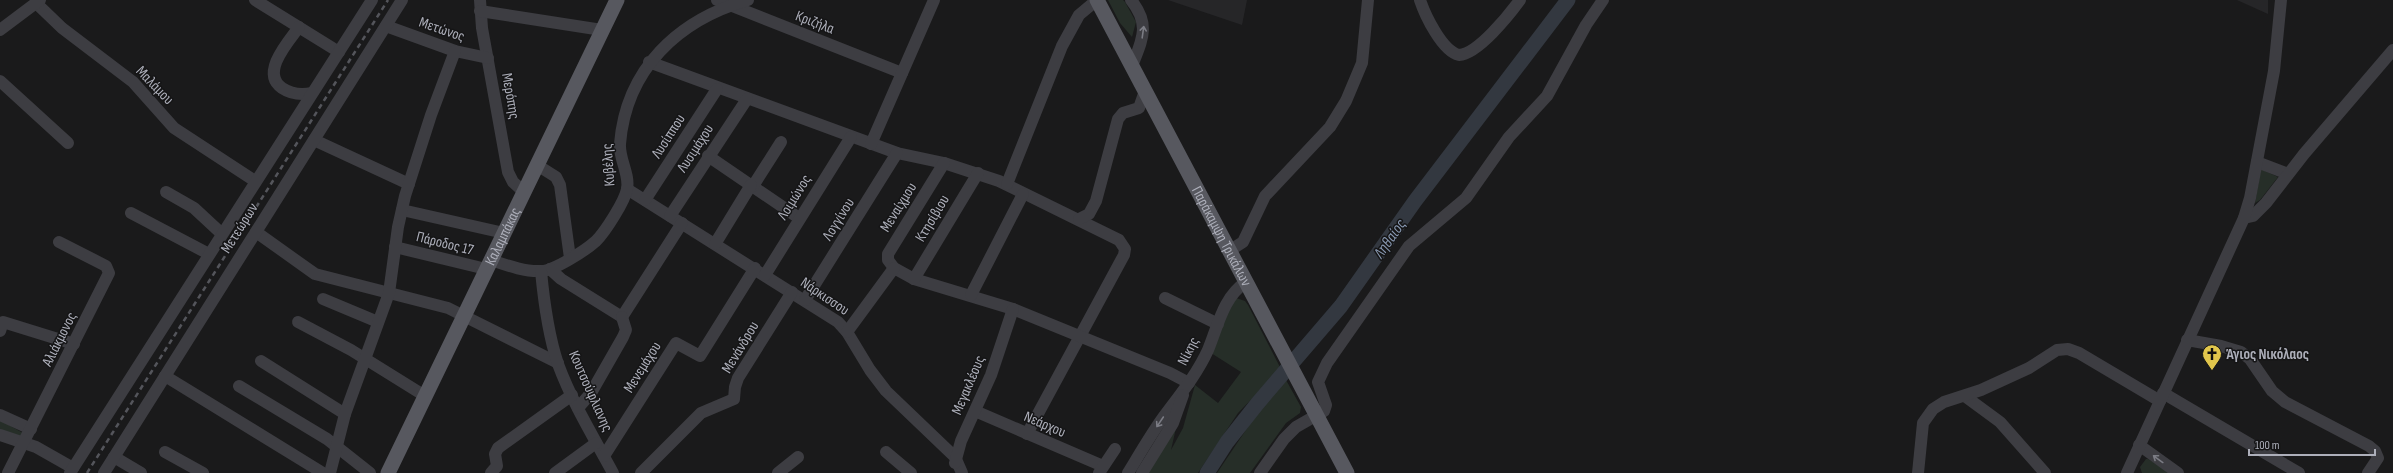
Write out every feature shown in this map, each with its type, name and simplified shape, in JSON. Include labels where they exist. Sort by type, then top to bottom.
[{"type":"main road","name":"Καλαμπάκας","points":[[390,472],[425,396],[617,0]]},
{"type":"main road","name":"Παράκαμψη Τρικάλων","points":[[1097,0],[1347,473]]},
{"type":"street","points":[[255,0],[339,52]]},
{"type":"street","points":[[0,435],[24,442],[71,471],[372,0]]},
{"type":"street","name":"Μετεώρων","points":[[104,473],[402,0]]},
{"type":"street","name":"Κριζήλα","points":[[717,0],[902,74]]},
{"type":"street","name":"Κυβέλης","points":[[546,270],[570,258],[598,238],[628,189],[621,142],[630,103],[649,62],[661,49],[692,25],[729,6],[748,0]]},
{"type":"street","points":[[871,144],[902,74],[932,0]]},
{"type":"street","points":[[1007,184],[1062,46],[1079,15],[1097,0]]},
{"type":"street","points":[[1131,0],[1137,10],[1144,30],[1132,66]]},
{"type":"street","points":[[1229,251],[1243,242],[1265,196],[1330,127],[1346,101],[1362,63],[1368,0]]},
{"type":"street","points":[[1420,0],[1426,16],[1439,36],[1452,52],[1459,55],[1473,50],[1501,23],[1520,0]]},
{"type":"street","points":[[1260,473],[1296,426],[1314,411],[1326,408],[1318,382],[1327,363],[1409,246],[1466,198],[1509,137],[1547,96],[1586,25],[1603,0]]},
{"type":"street","points":[[2130,472],[2139,445],[2244,218],[2257,162],[2277,49],[2281,0]]},
{"type":"street","points":[[0,30],[38,2]]},
{"type":"street","name":"Μαλάμου","points":[[38,2],[62,28],[133,82],[174,128],[255,182]]},
{"type":"street","points":[[480,5],[602,30]]},
{"type":"street","name":"Μερόπης","points":[[480,5],[509,176],[514,185],[524,192]]},
{"type":"street","name":"Μετώνος","points":[[386,26],[455,51],[488,58]]},
{"type":"street","points":[[299,27],[280,54],[272,72],[273,78],[276,84],[292,93],[312,94]]},
{"type":"street","points":[[2244,218],[2258,213],[2288,174],[2393,50]]},
{"type":"street","points":[[330,473],[345,414],[389,293],[402,210],[409,184],[433,109],[455,51]]},
{"type":"street","points":[[649,62],[718,89],[811,120],[851,137],[897,153],[944,163],[978,173],[1007,184],[1023,194],[1120,240],[1125,249],[1124,255],[1028,434]]},
{"type":"street","points":[[0,80],[68,143]]},
{"type":"street","name":"Λυσίππου","points":[[645,200],[718,89]]},
{"type":"street","points":[[1079,220],[1088,214],[1096,201],[1118,119],[1124,113],[1139,108],[1145,91]]},
{"type":"street","name":"Λυσιμάχου","points":[[670,216],[708,156],[747,99]]},
{"type":"street","name":"Λοιμώνος","points":[[760,272],[799,218],[851,137]]},
{"type":"street","points":[[314,140],[409,184]]},
{"type":"street","points":[[715,244],[781,142]]},
{"type":"street","name":"Λογγίνου","points":[[805,300],[897,153]]},
{"type":"street","points":[[708,156],[799,218]]},
{"type":"street","points":[[2257,162],[2288,174]]},
{"type":"street","name":"Μεναίχμου","points":[[894,268],[887,256],[944,163]]},
{"type":"street","points":[[537,165],[556,177],[560,185],[570,258]]},
{"type":"street","name":"Κτησίβιου","points":[[914,279],[978,173]]},
{"type":"street","name":"Νάρκισσου","points":[[628,189],[838,322],[847,332],[870,370],[886,391],[955,457],[962,473]]},
{"type":"street","points":[[166,192],[194,208],[222,234]]},
{"type":"street","points":[[971,295],[1023,194]]},
{"type":"street","points":[[402,210],[504,233]]},
{"type":"street","points":[[131,213],[209,254]]},
{"type":"street","points":[[622,317],[682,223]]},
{"type":"street","points":[[256,232],[315,274],[448,308],[558,363]]},
{"type":"street","name":"Αλιάκμονος","points":[[8,473],[108,277],[109,270],[102,264],[59,242]]},
{"type":"street","name":"Πάροδος 17","points":[[396,247],[489,265]]},
{"type":"street","points":[[489,265],[546,270],[622,317],[626,330],[623,337],[591,393],[578,408]]},
{"type":"street","points":[[847,332],[894,268],[914,279],[971,295],[1013,309],[1080,336],[1170,373],[1187,388]]},
{"type":"street","name":"Κουτσούφλιανης","points":[[546,270],[546,315],[558,363],[572,396],[613,473]]},
{"type":"street","name":"Μενεμάχου","points":[[604,456],[676,343],[700,356],[760,272]]},
{"type":"street","name":"Νίκης","points":[[1187,388],[1207,351],[1230,296],[1246,282]]},
{"type":"street","name":"Μενάνδρου","points":[[641,473],[701,413],[734,399],[735,387],[738,378],[792,292]]},
{"type":"street","name":"Νίκης","points":[[1164,298],[1218,324]]},
{"type":"street","points":[[323,299],[378,322]]},
{"type":"street","name":"Μεγακλέους","points":[[954,473],[955,457],[960,441],[991,375],[1013,309]]},
{"type":"street","points":[[298,322],[364,359],[425,396]]},
{"type":"street","points":[[1,327],[74,344]]},
{"type":"street","points":[[2187,340],[2221,346],[2241,352],[2250,359],[2272,391],[2284,402],[2370,446],[2376,451],[2378,458],[2368,473]]},
{"type":"street","points":[[1918,473],[1925,418],[1939,405],[1966,397],[2029,368],[2053,352],[2064,349],[2086,357],[2299,473]]},
{"type":"street","points":[[261,361],[345,414]]},
{"type":"street","points":[[165,376],[323,473]]},
{"type":"street","points":[[239,386],[327,439],[370,473]]},
{"type":"street","points":[[1128,473],[1163,418],[1187,388]]},
{"type":"street","points":[[1142,473],[1179,412],[1187,388]]},
{"type":"street","points":[[491,473],[497,466],[494,454],[498,448],[572,396]]},
{"type":"street","points":[[1966,397],[2000,422],[2045,473]]},
{"type":"street","name":"Νεάρχου","points":[[975,411],[1028,434],[1101,470]]},
{"type":"street","points":[[0,415],[30,429]]},
{"type":"street","points":[[555,473],[596,443]]},
{"type":"street","points":[[2139,445],[2178,473]]},
{"type":"street","points":[[1101,470],[1115,449]]},
{"type":"street","points":[[166,452],[204,473]]},
{"type":"street","points":[[886,452],[911,473]]},
{"type":"street","points":[[114,457],[141,473]]},
{"type":"street","points":[[778,473],[798,457]]},
{"type":"shaded area","points":[[1108,0],[1123,0],[1125,2],[1136,22],[1132,37],[1120,23]]},
{"type":"shaded area","points":[[1168,0],[1247,0],[1242,25]]},
{"type":"shaded area","points":[[2237,0],[2268,0],[2268,14]]},
{"type":"shaded area","points":[[2261,169],[2278,177],[2260,200],[2255,203]]},
{"type":"shaded area","points":[[1236,298],[1245,301],[1248,305],[1281,369],[1238,413],[1198,473],[1148,473],[1176,428],[1171,450],[1183,428],[1195,385],[1218,403],[1241,372],[1211,353],[1223,321]]},
{"type":"shaded area","points":[[1286,380],[1301,407],[1300,413],[1286,423],[1250,473],[1217,473],[1260,409]]},
{"type":"shaded area","points":[[0,420],[23,433],[23,438],[0,431]]},
{"type":"shaded area","points":[[2146,459],[2171,473],[2142,473],[2140,467]]},
{"type":"waterway","name":"Ληθαίος","points":[[1207,473],[1227,442],[1257,404],[1341,306],[1415,201],[1568,0]]},
{"type":"railway","points":[[87,473],[388,0]]},
{"type":"place","name":"Άγιος Νικόλαος","points":[[2212,371]]}]
